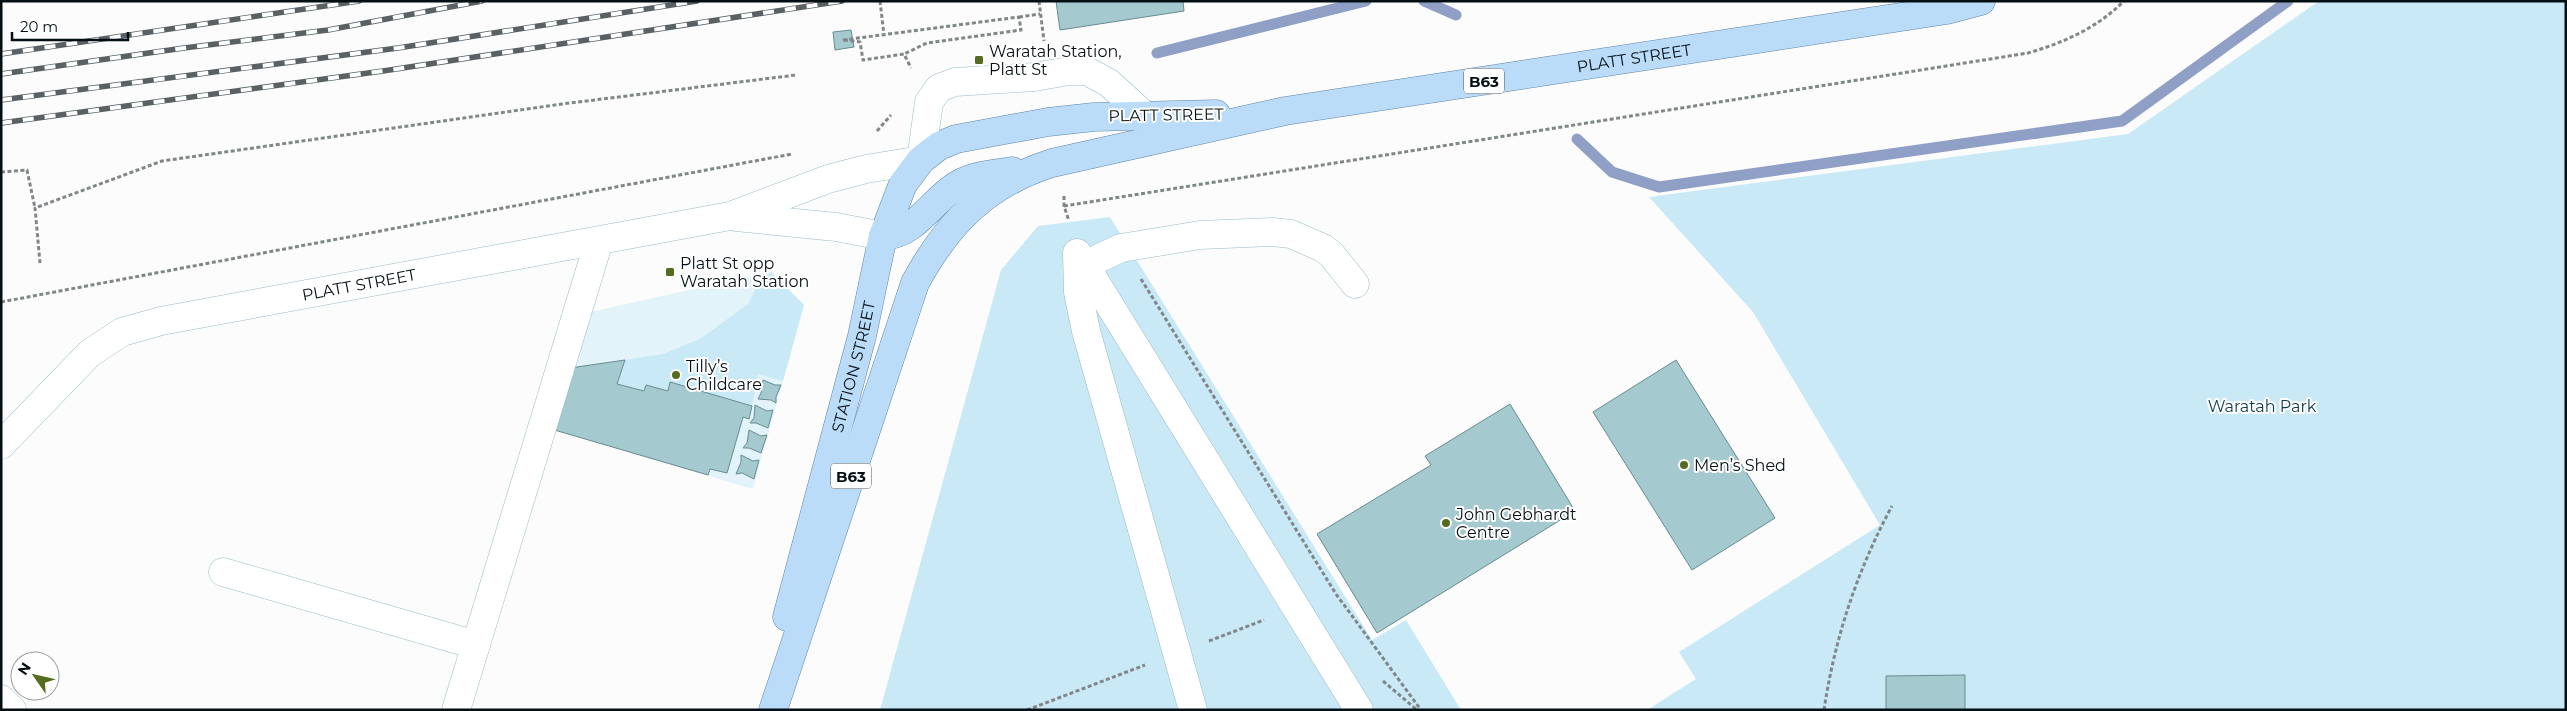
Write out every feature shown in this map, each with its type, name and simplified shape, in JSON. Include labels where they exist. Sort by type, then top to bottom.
[{"type":"main road","name":"PLATT STREET","points":[[1054,163],[1285,111],[1937,12],[1982,1]]},
{"type":"main road","name":"PLATT STREET","points":[[1048,122],[1094,116],[1285,111]]},
{"type":"main road","name":"STATION STREET","points":[[766,710],[800,565],[862,336],[883,236],[900,191],[921,160],[939,146],[956,139],[1048,122]]},
{"type":"main road","points":[[883,236],[900,234],[949,190],[961,182],[1054,163]]},
{"type":"main road","name":"STATION STREET","points":[[773,710],[915,283],[938,246],[962,216],[976,203],[1003,183],[1020,174],[1054,163]]},
{"type":"street","points":[[921,160],[929,102],[939,88],[955,82],[1034,77],[1068,71],[1087,71],[1109,83],[1145,116]]},
{"type":"street","name":"PLATT STREET","points":[[1,445],[11,430],[90,353],[107,340],[136,328],[161,321],[730,216],[828,179],[866,169],[921,160]]},
{"type":"street","name":"PLATT STREET","points":[[730,216],[836,226],[883,236]]},
{"type":"street","points":[[1355,284],[1331,254],[1311,241],[1290,234],[1249,232],[1200,235],[1121,248],[1085,265],[1359,710]]},
{"type":"street","points":[[456,710],[599,241]]},
{"type":"street","points":[[1077,249],[1078,292],[1086,331],[1193,710]]},
{"type":"street","points":[[223,572],[476,645]]},
{"type":"street","points":[[1,700],[12,710]]},
{"type":"path","points":[[880,1],[884,35]]},
{"type":"path","points":[[1039,1],[1043,35]]},
{"type":"path","points":[[1064,206],[2028,53],[2058,44],[2093,26],[2124,1]]},
{"type":"path","points":[[1019,17],[1021,30],[927,43],[904,54],[863,60],[860,42],[843,40],[1040,14]]},
{"type":"path","points":[[904,54],[916,75]]},
{"type":"path","points":[[35,208],[162,161],[562,104],[796,75]]},
{"type":"path","points":[[874,133],[885,124],[894,110]]},
{"type":"path","points":[[1,302],[794,153]]},
{"type":"path","points":[[1,172],[27,170],[35,208],[40,263]]},
{"type":"path","points":[[1121,248],[1336,594],[1421,710]]},
{"type":"path","points":[[1824,710],[1829,675],[1848,602],[1871,546],[1892,506]]},
{"type":"shaded area","name":"Tilly’s Childcare","points":[[771,272],[804,305],[753,489],[551,429],[586,313]]},
{"type":"green space","name":"Waratah Park","points":[[2319,1],[2566,1],[2566,710],[1647,710],[1696,679],[1679,652],[1880,525],[1753,312],[1649,197],[2128,134]]},
{"type":"green space","points":[[1110,217],[1372,640],[1406,620],[1461,710],[880,710],[1001,270],[1038,226]]},
{"type":"green space","points":[[771,272],[804,305],[783,381],[758,374],[752,406],[670,383],[668,391],[646,385],[644,391],[617,384],[625,360],[663,354],[700,339],[748,304],[756,288]]},
{"type":"building","points":[[1056,1],[1183,1],[1184,11],[1060,30]]},
{"type":"building","points":[[851,30],[854,47],[835,50],[833,32]]},
{"type":"building","points":[[625,360],[617,384],[644,391],[646,385],[668,391],[670,382],[752,406],[749,419],[743,417],[727,473],[710,469],[708,475],[551,429],[570,368]]},
{"type":"building","name":"Men’s Shed","points":[[1676,360],[1775,518],[1692,570],[1593,412]]},
{"type":"building","points":[[763,380],[775,385],[781,385],[776,397],[776,403],[771,400],[758,399]]},
{"type":"building","name":"John Gebhardt Centre","points":[[1510,404],[1575,511],[1377,633],[1317,534],[1431,465],[1425,456]]},
{"type":"building","points":[[755,405],[767,411],[773,410],[768,428],[756,423],[750,423],[754,418]]},
{"type":"building","points":[[749,430],[761,436],[767,435],[761,453],[749,448],[743,448],[747,443]]},
{"type":"building","points":[[741,455],[753,461],[759,460],[754,479],[742,473],[736,474],[741,462]]},
{"type":"building","points":[[1965,675],[1965,710],[1886,710],[1886,676]]},
{"type":"waterway","points":[[1157,53],[1366,1]]},
{"type":"waterway","points":[[1424,1],[1456,15]]},
{"type":"waterway","points":[[1577,139],[1612,172],[1659,187],[2122,121],[2288,1]]},
{"type":"railway","points":[[1,54],[359,1]]},
{"type":"railway","points":[[1,74],[328,30],[482,1]]},
{"type":"railway","points":[[1,100],[398,48],[697,1]]},
{"type":"railway","points":[[1,123],[383,71],[842,1]]},
{"type":"place","name":"Waratah Station, Platt St","points":[[979,60]]},
{"type":"place","name":"Platt St opp Waratah Station","points":[[670,272]]},
{"type":"place","name":"Tilly’s Childcare","points":[[676,375]]},
{"type":"place","name":"Men’s Shed","points":[[1684,465]]},
{"type":"place","name":"John Gebhardt Centre","points":[[1446,523]]}]
